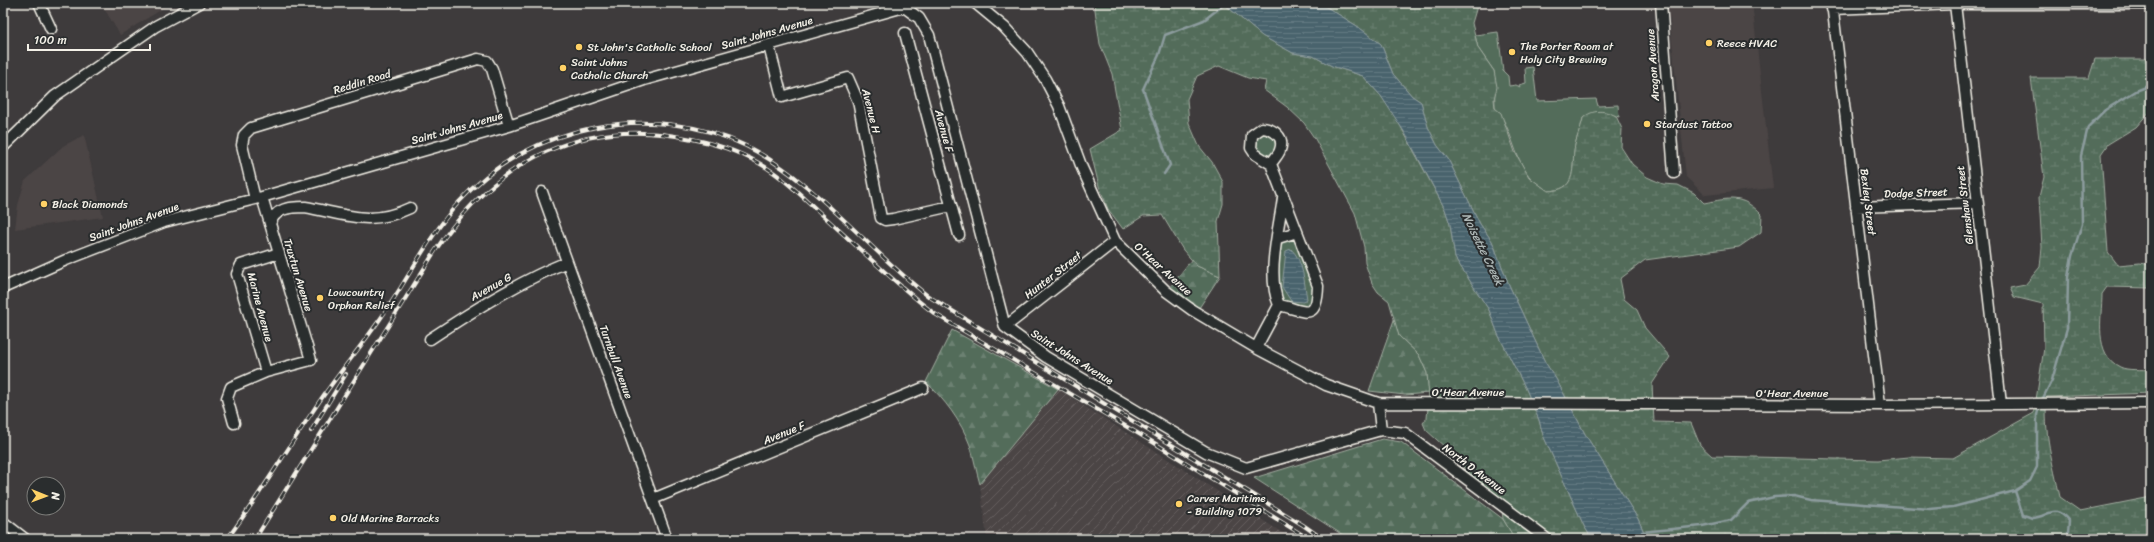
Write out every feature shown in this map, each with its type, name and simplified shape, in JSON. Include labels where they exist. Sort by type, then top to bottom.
[{"type":"street","points":[[39,3],[51,29]]},
{"type":"street","points":[[3,147],[61,92],[156,26],[199,3]]},
{"type":"street","points":[[904,6],[916,3]]},
{"type":"street","name":"O'Hear Avenue","points":[[975,3],[1004,27],[1027,52],[1045,79],[1058,106],[1082,168],[1115,241],[1170,294],[1192,310],[1256,348],[1326,385],[1378,403],[1880,405],[2151,403]]},
{"type":"street","name":"Aragon Avenue","points":[[1661,3],[1674,173]]},
{"type":"street","points":[[1832,6],[1955,4],[2151,4]]},
{"type":"street","name":"Glenshaw Street","points":[[1955,4],[2000,404]]},
{"type":"street","points":[[904,6],[919,18],[929,35],[1005,327]]},
{"type":"street","name":"Saint Johns Avenue","points":[[3,288],[66,260],[164,222],[259,198],[509,126],[644,80],[769,46],[904,6]]},
{"type":"street","name":"Bexley Street","points":[[1832,6],[1880,405]]},
{"type":"street","name":"Avenue F","points":[[905,33],[958,235]]},
{"type":"street","name":"Avenue H","points":[[769,46],[782,97],[848,78],[855,90],[858,101],[881,218],[885,220],[893,219],[951,206]]},
{"type":"street","name":"Reddin Road","points":[[259,198],[242,145],[244,135],[251,128],[478,59],[487,62],[492,69],[509,126]]},
{"type":"street","points":[[1271,164],[1318,286],[1317,302],[1311,310],[1306,313],[1279,305],[1273,292],[1273,277],[1283,198]]},
{"type":"street","name":"Turnbull Avenue","points":[[542,192],[667,539]]},
{"type":"street","name":"Truxtun Avenue","points":[[259,198],[270,224],[311,360],[266,372]]},
{"type":"street","name":"Dodge Street","points":[[1856,207],[1977,203]]},
{"type":"street","points":[[270,224],[280,211],[294,207],[310,208],[367,219],[383,218],[410,208]]},
{"type":"street","points":[[1278,238],[1297,232]]},
{"type":"street","name":"Hunter Street","points":[[1005,327],[1115,241]]},
{"type":"street","name":"Marine Avenue","points":[[266,372],[237,274],[241,265],[279,253]]},
{"type":"street","name":"Avenue G","points":[[430,339],[472,311],[541,272],[567,262]]},
{"type":"street","points":[[1256,348],[1279,305]]},
{"type":"street","name":"Saint Johns Avenue","points":[[1005,327],[1046,357],[1206,452],[1246,468],[1381,430]]},
{"type":"street","points":[[234,423],[227,398],[231,387],[266,372]]},
{"type":"street","name":"Avenue F","points":[[653,499],[923,388]]},
{"type":"street","points":[[1378,403],[1381,430]]},
{"type":"street","name":"North D Avenue","points":[[1381,430],[1405,432],[1547,539]]},
{"type":"street","points":[[3,522],[25,539]]},
{"type":"shaded area","points":[[105,3],[172,3],[120,35],[102,5]]},
{"type":"shaded area","points":[[1668,3],[1752,3],[1773,188],[1705,195],[1686,177]]},
{"type":"shaded area","points":[[84,135],[103,217],[15,229],[18,205],[25,181],[63,146]]},
{"type":"shaded area","points":[[1058,389],[1292,539],[987,539],[980,484]]},
{"type":"green space","points":[[1094,3],[1223,3],[1262,36],[1293,53],[1313,56],[1332,66],[1363,76],[1381,96],[1394,114],[1445,209],[1450,224],[1455,258],[1489,310],[1498,334],[1526,389],[1539,420],[1543,435],[1584,526],[1592,539],[1515,539],[1503,519],[1501,501],[1466,470],[1446,448],[1426,430],[1423,423],[1427,418],[1429,397],[1427,373],[1419,355],[1399,336],[1389,301],[1378,292],[1372,283],[1365,263],[1364,247],[1355,213],[1315,139],[1304,123],[1287,107],[1264,90],[1266,81],[1248,78],[1219,66],[1197,76],[1187,99],[1189,123],[1199,146],[1212,162],[1223,182],[1223,204],[1218,221],[1220,276],[1197,266],[1183,250],[1162,215],[1143,216],[1123,229],[1108,209],[1099,186],[1090,149],[1122,130],[1112,74],[1100,44]]},
{"type":"green space","points":[[1320,3],[1478,3],[1472,23],[1478,48],[1494,71],[1497,87],[1494,99],[1495,108],[1501,113],[1515,152],[1529,177],[1548,191],[1557,190],[1564,187],[1568,183],[1571,178],[1575,147],[1583,118],[1591,113],[1599,111],[1616,116],[1622,129],[1621,147],[1632,164],[1647,177],[1663,184],[1678,185],[1694,193],[1704,203],[1729,199],[1742,201],[1755,208],[1762,215],[1761,232],[1739,247],[1645,260],[1620,279],[1624,299],[1637,310],[1645,328],[1670,357],[1652,384],[1654,422],[1691,423],[1700,445],[1712,456],[1878,460],[1909,457],[1953,458],[2034,413],[2044,348],[2043,304],[2014,297],[2010,288],[2025,285],[2040,267],[2042,247],[2039,197],[2044,177],[2031,78],[2089,78],[2095,59],[2151,59],[2151,110],[2136,127],[2108,144],[2101,154],[2108,252],[2118,265],[2140,263],[2151,265],[2151,288],[2107,287],[2102,294],[2101,335],[2102,345],[2111,361],[2123,368],[2151,370],[2151,393],[2047,397],[2046,422],[2049,447],[2060,497],[2080,511],[2151,497],[2151,536],[2147,539],[1647,539],[1638,519],[1585,434],[1556,379],[1545,362],[1509,285],[1492,241],[1480,224],[1448,159],[1437,145],[1428,127],[1421,102],[1412,96],[1393,74],[1381,44],[1357,26]]},
{"type":"green space","points":[[1498,32],[1503,71],[1508,76],[1509,86],[1516,85],[1520,87],[1519,85],[1526,83],[1525,68],[1533,67],[1537,101],[1596,99],[1598,106],[1618,105],[1619,117],[1609,113],[1597,112],[1583,118],[1575,147],[1571,178],[1564,187],[1557,190],[1548,191],[1529,176],[1519,159],[1501,115],[1495,108],[1494,71],[1478,48],[1475,35]]},
{"type":"green space","points":[[1266,133],[1274,136],[1277,144],[1274,152],[1266,155],[1258,152],[1255,144],[1258,136]]},
{"type":"green space","points":[[1290,237],[1297,240],[1315,288],[1311,305],[1307,308],[1286,302],[1281,298],[1277,291],[1276,274],[1281,241]]},
{"type":"green space","points":[[1192,259],[1197,266],[1220,276],[1199,308],[1170,287]]},
{"type":"green space","points":[[1395,317],[1399,336],[1419,355],[1427,373],[1429,393],[1405,395],[1369,391]]},
{"type":"green space","points":[[952,330],[1058,389],[980,484],[970,445],[962,427],[945,403],[926,382]]},
{"type":"green space","points":[[1382,439],[1401,442],[1503,519],[1515,539],[1349,539],[1254,478]]},
{"type":"water","name":"Noisette Creek","points":[[1223,3],[1320,3],[1357,26],[1381,44],[1393,74],[1412,96],[1421,102],[1428,127],[1437,145],[1448,159],[1480,224],[1492,241],[1509,285],[1545,362],[1556,379],[1585,434],[1638,519],[1647,539],[1592,539],[1584,526],[1543,435],[1539,420],[1526,389],[1498,334],[1489,310],[1455,258],[1450,224],[1445,209],[1405,133],[1381,96],[1363,76],[1332,66],[1313,56],[1293,53],[1262,36]]},
{"type":"water","points":[[1291,249],[1299,260],[1303,272],[1307,299],[1303,302],[1291,301],[1282,287],[1286,251]]},
{"type":"waterway","points":[[1164,174],[1170,165],[1143,89],[1159,55],[1165,35],[1204,20],[1226,3]]},
{"type":"waterway","points":[[2041,402],[2052,380],[2067,328],[2068,277],[2072,256],[2082,224],[2081,156],[2088,127],[2105,110],[2136,91],[2151,85]]},
{"type":"waterway","points":[[1642,532],[1702,526],[1731,520],[1748,503],[1774,497],[1794,496],[1811,500],[1930,509],[1953,507],[2015,491],[2030,481],[2037,467],[2037,415],[2039,407]]},
{"type":"waterway","points":[[2015,491],[2023,515],[2032,518],[2050,512],[2059,513],[2069,521],[2068,533]]},
{"type":"railway","points":[[227,539],[321,400],[388,307],[437,230],[459,202],[488,175],[520,154],[556,138],[594,128],[633,123],[672,124],[710,132],[746,146],[772,161],[796,178],[840,216],[883,257],[928,296],[1303,525],[1323,539]]},
{"type":"railway","points":[[255,539],[435,251],[459,219],[485,192],[514,170],[545,152],[579,140],[614,134],[652,133],[714,144],[734,151],[764,166],[794,189],[894,280],[935,314],[1156,444],[1309,539]]},
{"type":"railway","points":[[311,431],[346,374]]},
{"type":"place","name":"Reece HVAC","points":[[1709,43]]},
{"type":"place","name":"St John's Catholic School","points":[[579,47]]},
{"type":"place","name":"The Porter Room at Holy City Brewing","points":[[1512,52]]},
{"type":"place","name":"Saint Johns Catholic Church","points":[[563,68]]},
{"type":"place","name":"Stardust Tattoo","points":[[1647,124]]},
{"type":"place","name":"Black Diamonds","points":[[44,204]]},
{"type":"place","name":"Lowcountry Orphan Relief","points":[[320,298]]},
{"type":"place","name":"Carver Maritime - Building 1079","points":[[1179,504]]},
{"type":"place","name":"Old Marine Barracks","points":[[333,518]]}]
